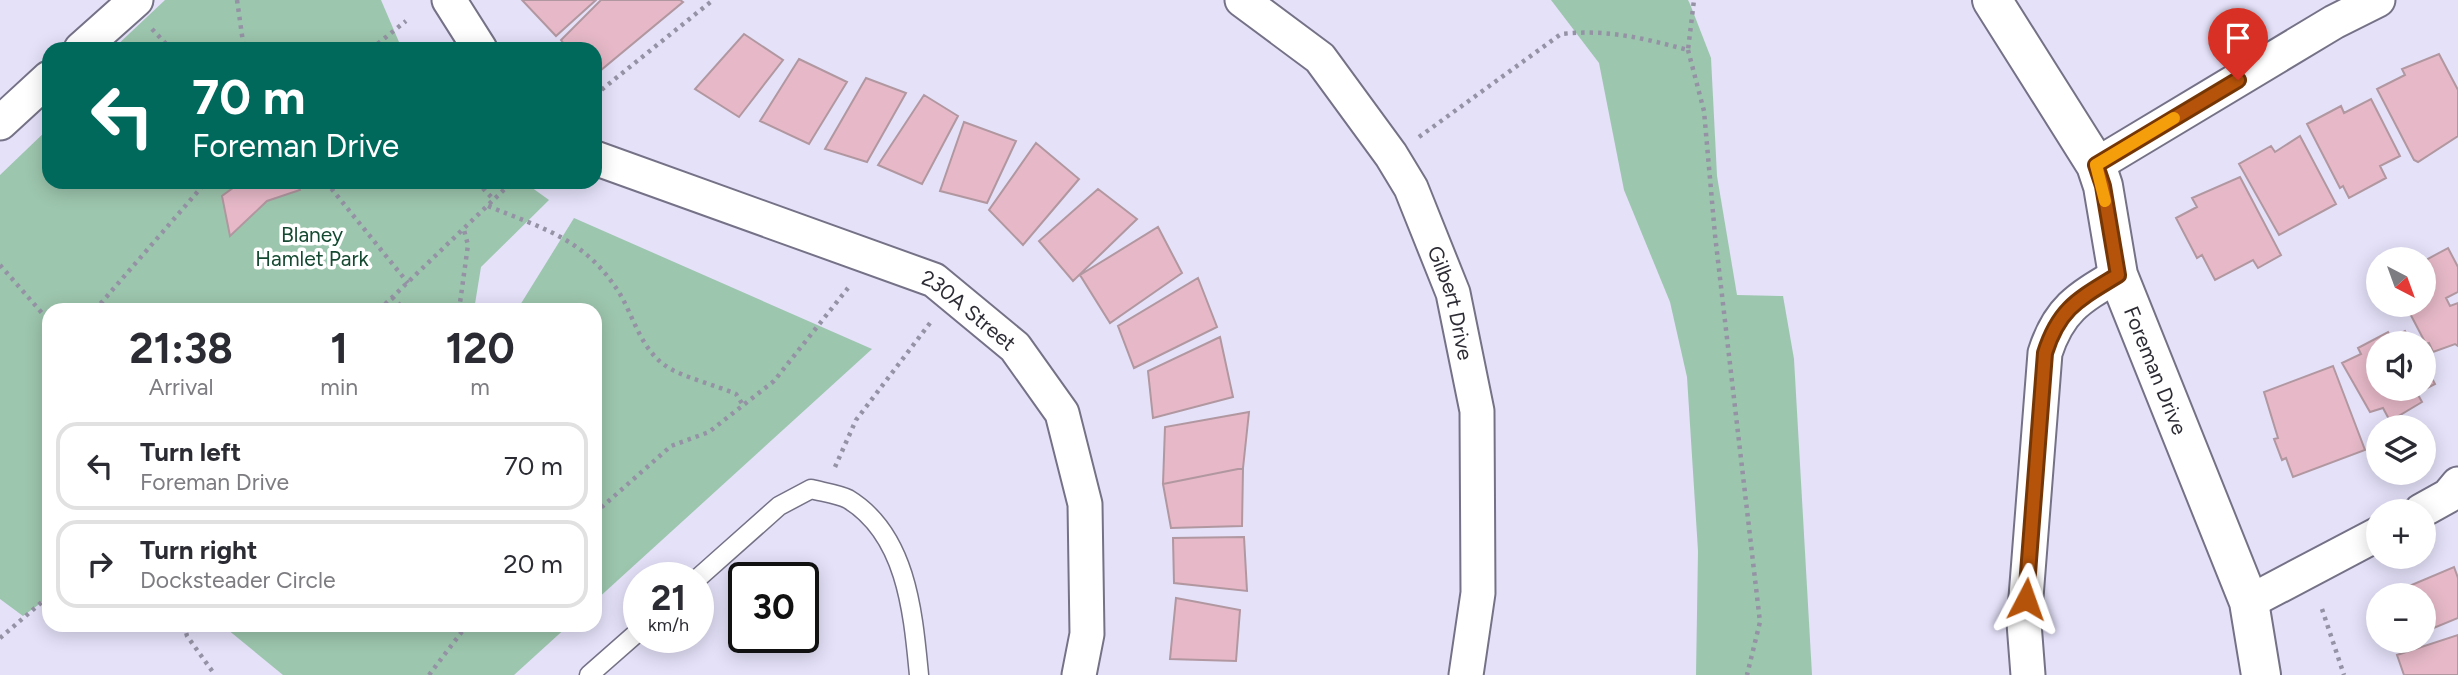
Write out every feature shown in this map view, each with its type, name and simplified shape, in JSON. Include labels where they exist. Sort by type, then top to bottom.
[{"type":"street","points":[[89,42],[136,0]]},
{"type":"street","points":[[449,0],[476,42]]},
{"type":"street","name":"Gilbert Drive","points":[[1242,0],[1320,58],[1391,155],[1411,188],[1453,293],[1476,411],[1478,593],[1466,675]]},
{"type":"street","name":"Foreman Drive","points":[[1992,0],[2096,165],[2103,186],[2118,275],[2249,602],[2261,675]]},
{"type":"street","points":[[2096,165],[2329,11],[2378,0]]},
{"type":"street","points":[[0,122],[42,84]]},
{"type":"street","name":"230A Street","points":[[602,161],[934,280],[1015,347],[1062,413],[1085,504],[1087,634],[1079,675]]},
{"type":"street","points":[[2028,675],[2024,624],[2045,353],[2061,316],[2075,301],[2118,275]]},
{"type":"street","points":[[2249,602],[2366,540]]},
{"type":"lane","points":[[714,564],[779,506],[811,489],[846,498],[880,526],[902,570],[914,623],[919,675]]},
{"type":"lane","points":[[589,675],[623,645]]},
{"type":"path","points":[[237,0],[243,42]]},
{"type":"path","points":[[602,89],[713,0]]},
{"type":"path","points":[[1694,0],[1688,50],[1704,111],[1715,235],[1760,622],[1747,675]]},
{"type":"path","points":[[380,42],[406,21]]},
{"type":"path","points":[[1410,143],[1561,34],[1620,32],[1688,50]]},
{"type":"path","points":[[101,303],[200,189]]},
{"type":"path","points":[[332,189],[408,282]]},
{"type":"path","points":[[484,189],[494,200]]},
{"type":"path","points":[[387,303],[505,189]]},
{"type":"path","points":[[488,206],[582,248],[602,268],[621,295],[642,339],[666,367],[736,394],[743,405]]},
{"type":"path","points":[[460,303],[468,245],[464,229]]},
{"type":"path","points":[[0,265],[42,313]]},
{"type":"path","points":[[602,507],[671,446],[709,432],[774,381],[848,288]]},
{"type":"path","points":[[393,297],[399,303]]},
{"type":"path","points":[[824,492],[856,420],[930,323]]},
{"type":"path","points":[[0,638],[42,602]]},
{"type":"path","points":[[2322,610],[2344,675]]},
{"type":"path","points":[[186,632],[215,675]]},
{"type":"path","points":[[429,675],[462,632]]},
{"type":"green space","points":[[165,0],[381,0],[399,42],[120,42]]},
{"type":"green space","points":[[1551,0],[1688,0],[1711,58],[1717,176],[1737,295],[1783,296],[1794,359],[1812,675],[1696,675],[1698,551],[1687,377],[1670,302],[1624,190],[1599,63]]},
{"type":"green space","name":"Blaney Hamlet Park","points":[[42,135],[42,189],[534,189],[549,200],[481,267],[475,303],[42,303],[42,602],[23,616],[0,599],[0,175]]},
{"type":"green space","points":[[574,218],[872,349],[638,562],[623,562],[623,576],[602,595],[602,303],[521,303]]},
{"type":"green space","points":[[231,632],[561,632],[514,675],[283,675]]},
{"type":"building","points":[[522,0],[596,0],[556,36]]},
{"type":"building","points":[[601,0],[683,2],[602,69],[602,42],[561,40]]},
{"type":"building","points":[[744,34],[783,60],[739,117],[695,89]]},
{"type":"building","points":[[2439,54],[2458,90],[2458,136],[2418,162],[2414,160],[2377,89],[2405,75],[2402,69]]},
{"type":"building","points":[[799,59],[847,82],[809,144],[760,121]]},
{"type":"building","points":[[866,78],[906,93],[867,162],[825,149]]},
{"type":"building","points":[[924,95],[958,116],[922,184],[878,165]]},
{"type":"building","points":[[2371,99],[2400,156],[2380,166],[2386,178],[2349,198],[2343,186],[2340,188],[2307,124],[2341,106],[2344,113]]},
{"type":"building","points":[[964,122],[1016,141],[987,203],[940,191]]},
{"type":"building","points":[[2300,136],[2336,204],[2279,235],[2239,164],[2271,146],[2275,152]]},
{"type":"building","points":[[1036,143],[1079,179],[1023,245],[989,210]]},
{"type":"building","points":[[2240,177],[2281,255],[2258,268],[2253,260],[2215,280],[2202,255],[2197,258],[2176,218],[2197,207],[2192,198]]},
{"type":"building","points":[[232,189],[300,190],[267,201],[230,236],[222,196]]},
{"type":"building","points":[[1098,189],[1137,219],[1073,281],[1039,241]]},
{"type":"building","points":[[1158,227],[1182,273],[1110,323],[1080,275]]},
{"type":"building","points":[[2448,248],[2458,267],[2458,292],[2446,298],[2450,306],[2458,303],[2458,346],[2455,344],[2436,351],[2436,331],[2419,331],[2412,317],[2436,317],[2436,254]]},
{"type":"building","points":[[1198,278],[1217,327],[1134,368],[1118,326]]},
{"type":"building","points":[[1220,337],[1233,397],[1153,418],[1148,371]]},
{"type":"building","points":[[2366,344],[2366,401],[2422,402],[2400,415],[2387,415],[2383,408],[2370,412],[2342,363],[2361,354],[2358,348]]},
{"type":"building","points":[[2333,366],[2365,450],[2293,477],[2286,458],[2282,460],[2274,439],[2278,438],[2264,392]]},
{"type":"building","points":[[1249,412],[1243,468],[1163,484],[1165,427]]},
{"type":"building","points":[[1243,468],[1242,526],[1171,528],[1163,484]]},
{"type":"building","points":[[1244,537],[1247,591],[1174,583],[1173,538]]},
{"type":"building","points":[[2454,567],[2458,578],[2458,618],[2436,627],[2436,583],[2416,583]]},
{"type":"building","points":[[1176,598],[1240,610],[1236,661],[1170,659]]},
{"type":"building","points":[[2458,635],[2458,675],[2404,675],[2397,655],[2436,653],[2436,642]]},
{"type":"slow traffic","points":[[2105,201],[2096,165],[2174,118]]},
{"type":"route","points":[[2026,599],[2045,353],[2061,316],[2075,301],[2118,275],[2103,186],[2096,165],[2238,80]]}]
